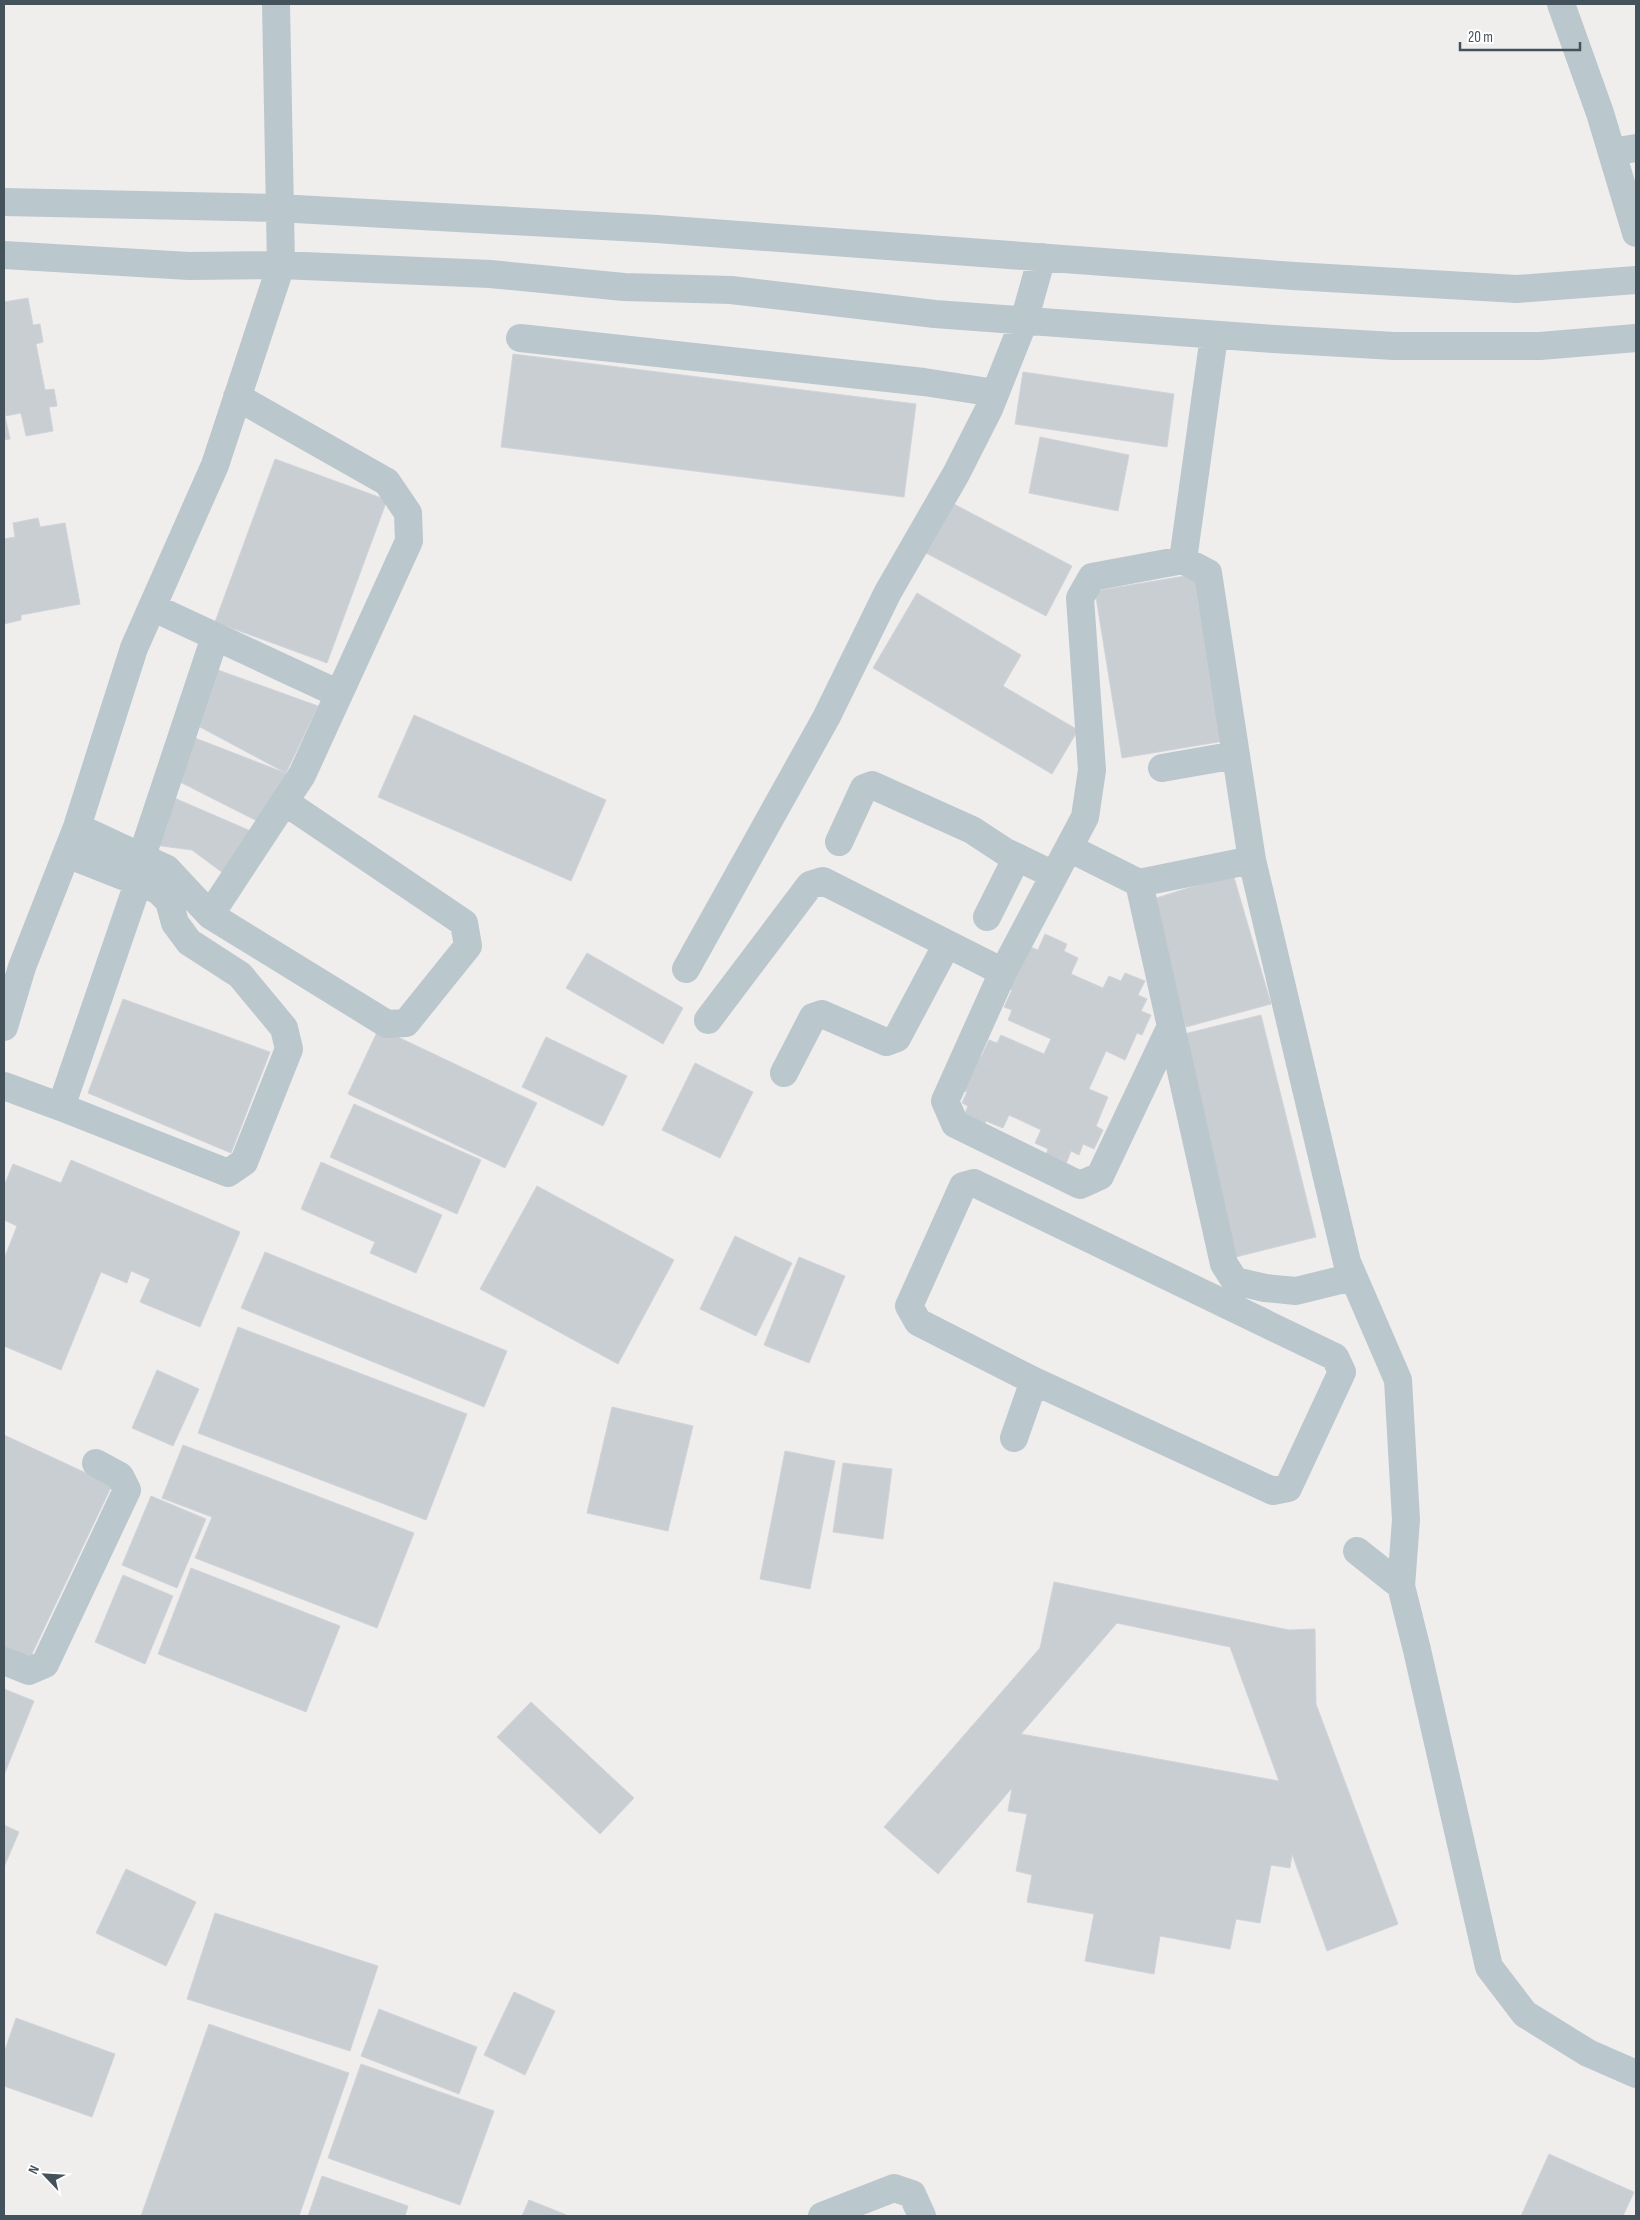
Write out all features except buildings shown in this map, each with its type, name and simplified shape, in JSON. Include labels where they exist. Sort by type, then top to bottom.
[{"type":"street","points":[[4,1027],[22,967],[77,827],[134,648],[215,465],[281,265],[278,208],[276,4]]},
{"type":"street","points":[[1562,4],[1624,150],[1636,233]]},
{"type":"street","points":[[4,202],[278,208],[667,229],[1294,276],[1517,289],[1636,280]]},
{"type":"street","points":[[4,255],[189,266],[281,265],[490,274],[624,287],[731,290],[934,314],[1214,336],[1394,346],[1540,346],[1636,338]]},
{"type":"street","points":[[686,969],[826,718],[888,592],[956,474],[995,393],[1024,321],[1042,257]]},
{"type":"street","points":[[1183,560],[1214,336]]},
{"type":"street","points":[[520,338],[924,382],[995,393]]},
{"type":"street","points":[[210,915],[302,775],[409,541],[408,513],[387,482],[237,397]]},
{"type":"street","points":[[1171,1026],[1100,1176],[1080,1185],[955,1124],[945,1101],[1003,972],[1085,817],[1092,770],[1080,598],[1092,577],[1183,560],[1208,573],[1252,860],[1347,1262],[1398,1380],[1406,1520],[1400,1586],[1420,1659],[1489,1967],[1525,2014],[1588,2053],[1636,2074]]},
{"type":"street","points":[[152,607],[338,694]]},
{"type":"street","points":[[61,1107],[215,637]]},
{"type":"street","points":[[1162,768],[1236,755]]},
{"type":"street","points":[[839,842],[864,788],[872,785],[972,830],[1016,857],[1054,875]]},
{"type":"street","points":[[67,854],[140,869],[167,869],[210,915],[387,1024],[406,1023],[468,946],[464,923],[285,802]]},
{"type":"street","points":[[4,1086],[228,1173],[244,1162],[289,1049],[284,1028],[240,975],[189,942],[175,923],[170,901],[140,869],[77,827]]},
{"type":"street","points":[[1069,848],[1139,883],[1252,860]]},
{"type":"street","points":[[987,917],[1016,857]]},
{"type":"street","points":[[708,1020],[810,885],[823,881],[1003,972]]},
{"type":"street","points":[[1139,883],[1224,1264],[1236,1281],[1265,1288],[1296,1291],[1353,1277]]},
{"type":"street","points":[[784,1073],[813,1017],[822,1014],[886,1042],[897,1038],[947,944]]},
{"type":"street","points":[[974,1183],[1335,1358],[1342,1372],[1288,1488],[1273,1491],[1034,1381],[918,1322],[909,1306],[963,1186],[974,1183]]},
{"type":"street","points":[[1014,1438],[1034,1381]]},
{"type":"street","points":[[4,1661],[29,1671],[45,1664],[127,1490],[120,1476],[96,1463]]},
{"type":"street","points":[[1358,1551],[1400,1586]]},
{"type":"street","points":[[822,2216],[894,2188],[912,2194],[922,2216]]}]
